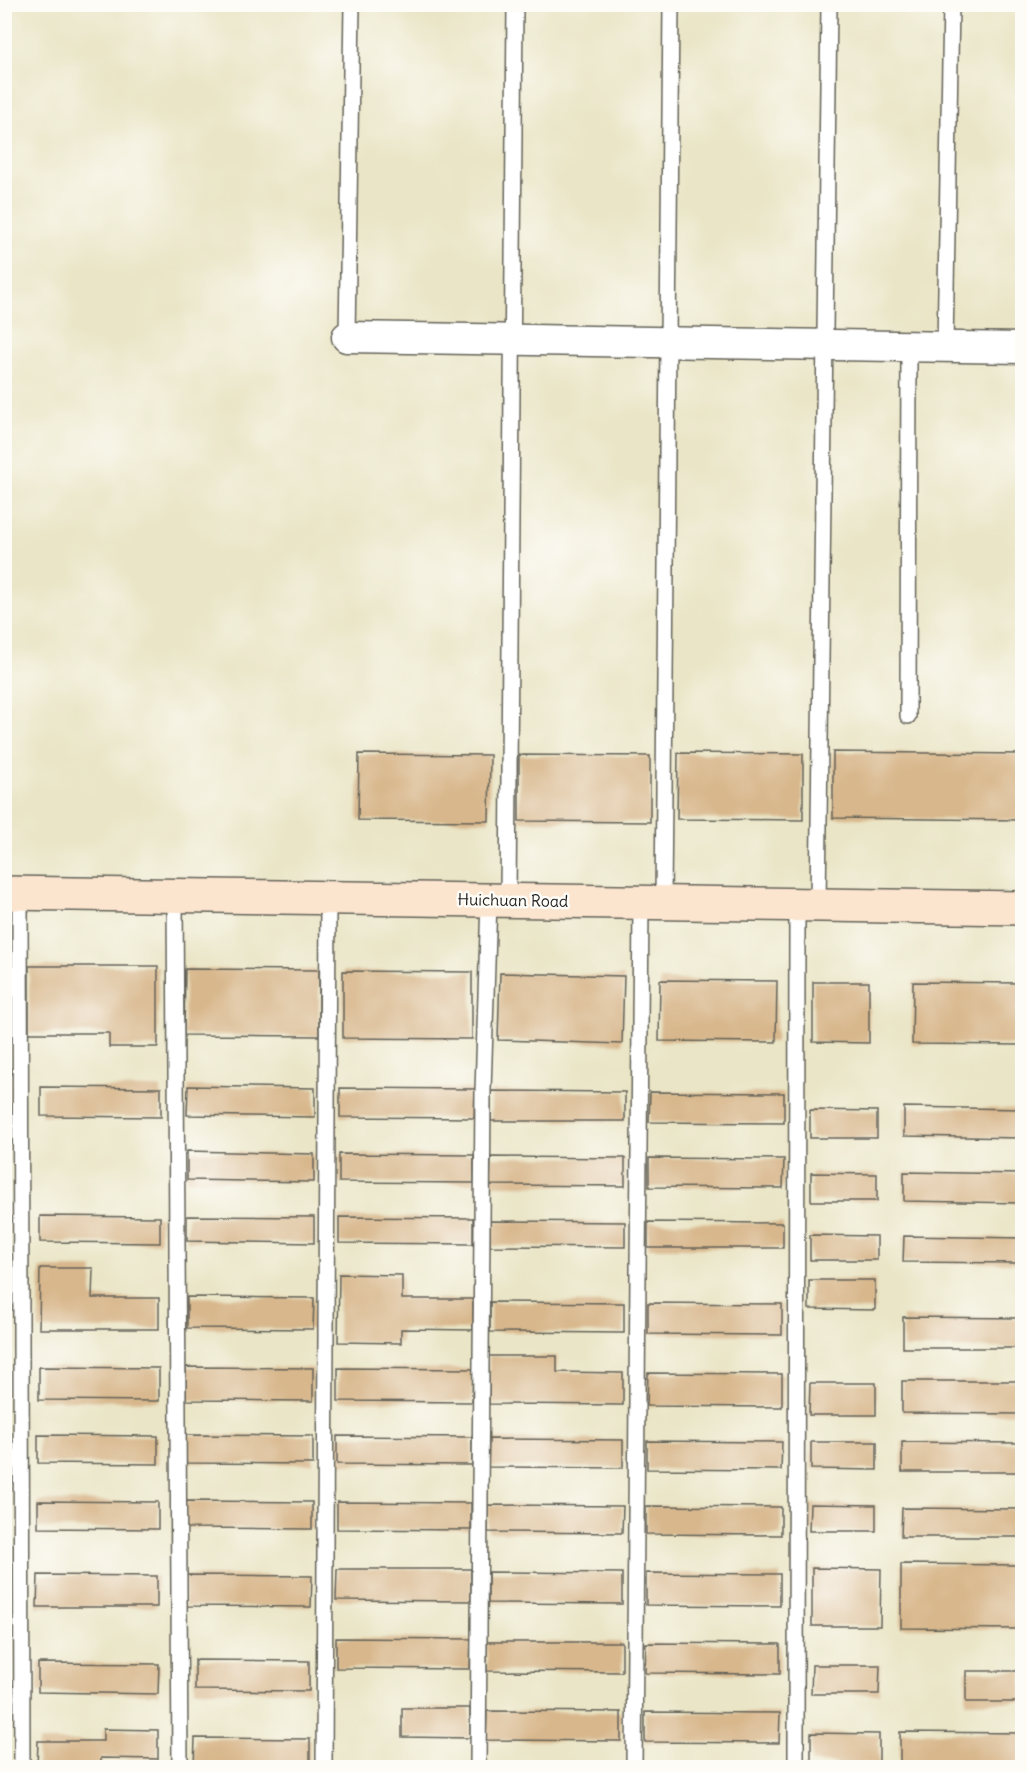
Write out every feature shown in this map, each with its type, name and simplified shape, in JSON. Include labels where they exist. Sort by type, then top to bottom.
[{"type":"street","points":[[347,337],[1023,348]]},
{"type":"street","name":"Huichuan Road","points":[[12,893],[1023,908]]},
{"type":"lane","points":[[347,337],[352,4]]},
{"type":"lane","points":[[478,1767],[483,1103],[498,900],[513,340],[515,4]]},
{"type":"lane","points":[[634,1767],[652,902],[668,342],[671,4]]},
{"type":"lane","points":[[796,1767],[807,905],[825,345],[829,4]]},
{"type":"lane","points":[[945,347],[951,4]]},
{"type":"lane","points":[[908,716],[909,346]]},
{"type":"lane","points":[[12,893],[22,1767]]},
{"type":"lane","points":[[176,895],[180,1767]]},
{"type":"lane","points":[[324,1767],[328,898]]},
{"type":"building","points":[[833,752],[1022,754],[1022,820],[833,818]]},
{"type":"building","points":[[678,753],[803,754],[803,820],[677,819]]},
{"type":"building","points":[[359,754],[490,755],[489,821],[358,820]]},
{"type":"building","points":[[519,755],[650,756],[650,822],[519,821]]},
{"type":"building","points":[[29,966],[158,966],[158,1047],[109,1047],[109,1033],[29,1033]]},
{"type":"building","points":[[185,969],[319,970],[319,1036],[184,1035]]},
{"type":"building","points":[[343,971],[472,972],[472,1039],[343,1038]]},
{"type":"building","points":[[500,973],[624,976],[622,1044],[498,1040]]},
{"type":"building","points":[[660,980],[777,981],[776,1042],[659,1041]]},
{"type":"building","points":[[813,982],[869,982],[869,1043],[813,1042]]},
{"type":"building","points":[[913,982],[1022,983],[1022,1045],[912,1044]]},
{"type":"building","points":[[188,1086],[315,1088],[315,1117],[187,1115]]},
{"type":"building","points":[[41,1087],[161,1088],[161,1117],[41,1116]]},
{"type":"building","points":[[340,1088],[475,1089],[474,1118],[340,1117]]},
{"type":"building","points":[[491,1091],[625,1092],[625,1121],[491,1121]]},
{"type":"building","points":[[650,1092],[784,1093],[784,1123],[649,1122]]},
{"type":"building","points":[[904,1107],[1022,1109],[1022,1138],[904,1136]]},
{"type":"building","points":[[810,1110],[877,1111],[877,1138],[810,1138]]},
{"type":"building","points":[[187,1151],[314,1154],[314,1182],[187,1180]]},
{"type":"building","points":[[339,1154],[474,1155],[474,1183],[339,1182]]},
{"type":"building","points":[[491,1157],[625,1158],[625,1186],[490,1185]]},
{"type":"building","points":[[649,1158],[784,1159],[783,1188],[649,1187]]},
{"type":"building","points":[[904,1172],[1022,1174],[1022,1203],[904,1201]]},
{"type":"building","points":[[811,1173],[877,1174],[877,1201],[811,1201]]},
{"type":"building","points":[[40,1216],[160,1217],[160,1243],[40,1242]]},
{"type":"building","points":[[187,1216],[314,1217],[314,1243],[187,1241]]},
{"type":"building","points":[[339,1217],[473,1218],[473,1244],[339,1243]]},
{"type":"building","points":[[490,1221],[625,1222],[625,1247],[490,1246]]},
{"type":"building","points":[[648,1222],[783,1223],[783,1248],[648,1248]]},
{"type":"building","points":[[810,1235],[877,1236],[877,1260],[810,1260]]},
{"type":"building","points":[[904,1236],[1022,1238],[1022,1263],[903,1262]]},
{"type":"building","points":[[40,1268],[93,1268],[92,1298],[159,1298],[159,1329],[39,1329]]},
{"type":"building","points":[[339,1274],[402,1275],[402,1299],[473,1299],[473,1330],[401,1329],[401,1343],[338,1342]]},
{"type":"building","points":[[809,1280],[875,1280],[875,1310],[809,1309]]},
{"type":"building","points":[[187,1297],[314,1298],[313,1329],[187,1328]]},
{"type":"building","points":[[490,1302],[624,1303],[624,1333],[490,1332]]},
{"type":"building","points":[[648,1303],[782,1304],[782,1335],[648,1334]]},
{"type":"building","points":[[903,1317],[1022,1318],[1022,1348],[903,1348]]},
{"type":"building","points":[[489,1356],[557,1356],[557,1372],[623,1373],[623,1405],[489,1404]]},
{"type":"building","points":[[39,1367],[159,1368],[159,1401],[39,1400]]},
{"type":"building","points":[[186,1367],[313,1368],[313,1401],[186,1400]]},
{"type":"building","points":[[338,1368],[473,1369],[472,1402],[338,1401]]},
{"type":"building","points":[[648,1373],[782,1374],[782,1407],[647,1406]]},
{"type":"building","points":[[902,1381],[1022,1381],[1022,1414],[902,1413]]},
{"type":"building","points":[[810,1383],[876,1383],[876,1415],[809,1415]]},
{"type":"building","points":[[38,1435],[158,1436],[158,1464],[38,1463]]},
{"type":"building","points":[[186,1435],[313,1436],[313,1464],[185,1463]]},
{"type":"building","points":[[337,1436],[472,1437],[472,1465],[337,1464]]},
{"type":"building","points":[[489,1439],[623,1440],[623,1468],[488,1467]]},
{"type":"building","points":[[647,1441],[782,1442],[781,1470],[647,1469]]},
{"type":"building","points":[[811,1442],[877,1442],[877,1470],[811,1469]]},
{"type":"building","points":[[902,1442],[1022,1443],[1022,1472],[902,1472]]},
{"type":"building","points":[[38,1501],[158,1502],[158,1529],[38,1528]]},
{"type":"building","points":[[185,1501],[312,1502],[312,1529],[185,1528]]},
{"type":"building","points":[[337,1502],[471,1503],[471,1530],[337,1529]]},
{"type":"building","points":[[810,1504],[876,1505],[876,1531],[809,1531]]},
{"type":"building","points":[[488,1505],[623,1506],[622,1533],[488,1532]]},
{"type":"building","points":[[646,1506],[781,1507],[781,1535],[646,1534]]},
{"type":"building","points":[[902,1508],[1022,1509],[1022,1537],[901,1537]]},
{"type":"building","points":[[901,1564],[1022,1565],[1022,1629],[901,1628]]},
{"type":"building","points":[[812,1568],[881,1569],[880,1626],[812,1626]]},
{"type":"building","points":[[337,1569],[471,1569],[471,1601],[336,1600]]},
{"type":"building","points":[[488,1572],[622,1573],[622,1604],[488,1603]]},
{"type":"building","points":[[646,1573],[780,1574],[780,1606],[646,1605]]},
{"type":"building","points":[[38,1575],[157,1576],[157,1607],[37,1607]]},
{"type":"building","points":[[185,1575],[312,1576],[311,1607],[185,1606]]},
{"type":"building","points":[[336,1638],[471,1639],[470,1669],[336,1668]]},
{"type":"building","points":[[487,1642],[622,1642],[622,1672],[487,1671]]},
{"type":"building","points":[[646,1643],[780,1644],[780,1674],[645,1673]]},
{"type":"building","points":[[195,1660],[309,1661],[309,1691],[195,1690]]},
{"type":"building","points":[[38,1663],[159,1664],[158,1694],[38,1692]]},
{"type":"building","points":[[812,1665],[880,1665],[879,1694],[811,1694]]},
{"type":"building","points":[[966,1671],[1022,1671],[1022,1702],[966,1702]]},
{"type":"building","points":[[402,1708],[470,1708],[470,1738],[402,1737]]},
{"type":"building","points":[[487,1711],[621,1712],[621,1741],[486,1740]]},
{"type":"building","points":[[645,1712],[780,1713],[779,1743],[645,1742]]},
{"type":"building","points":[[103,1729],[158,1730],[158,1759],[101,1758],[101,1768],[37,1768],[38,1741],[103,1741]]},
{"type":"building","points":[[900,1732],[1022,1733],[1022,1766],[900,1765]]},
{"type":"building","points":[[811,1733],[879,1734],[879,1764],[811,1763]]},
{"type":"building","points":[[195,1738],[310,1739],[310,1768],[194,1767]]}]
